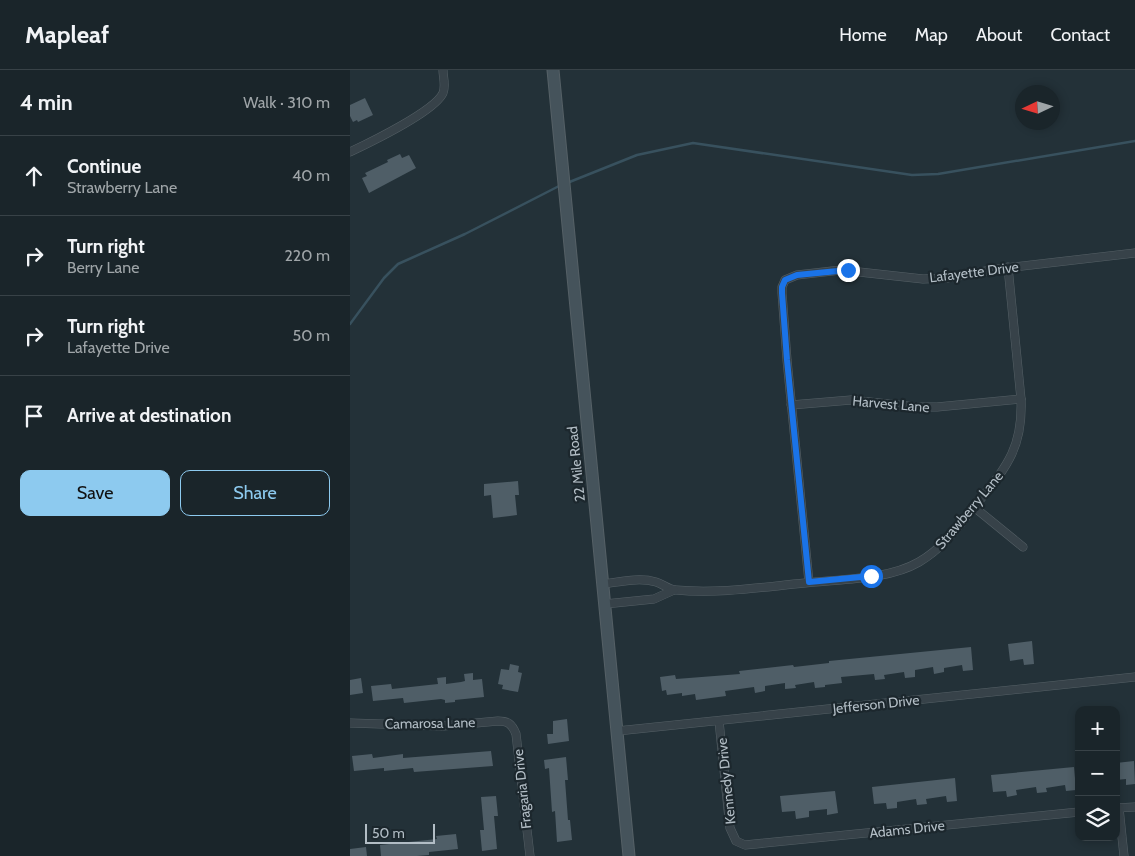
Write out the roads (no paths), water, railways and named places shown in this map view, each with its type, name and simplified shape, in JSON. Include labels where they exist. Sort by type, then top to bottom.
[{"type":"street","points":[[350,152],[389,133],[433,104],[442,94],[444,88],[443,70]]},
{"type":"street","name":"22 Mile Road","points":[[553,70],[629,856]]},
{"type":"street","name":"Lafayette Drive","points":[[791,404],[782,293],[785,280],[797,275],[841,270],[912,278],[935,278],[1008,267],[1135,254]]},
{"type":"street","name":"Strawberry Lane","points":[[603,584],[644,580],[655,582],[674,590],[735,590],[882,575],[909,567],[926,558],[942,546],[998,478],[1013,454],[1020,427],[1021,399],[1008,267]]},
{"type":"street","name":"Harvest Lane","points":[[791,404],[851,400],[937,408],[1021,399]]},
{"type":"street","points":[[791,404],[809,582]]},
{"type":"street","points":[[974,507],[1023,548]]},
{"type":"street","name":"Strawberry Lane","points":[[605,604],[654,599],[674,590]]},
{"type":"street","name":"Jefferson Drive","points":[[617,731],[1135,677]]},
{"type":"street","name":"Camarosa Lane","points":[[350,724],[430,726],[498,721],[510,723]]},
{"type":"street","name":"Kennedy Drive","points":[[719,721],[730,828],[736,841]]},
{"type":"street","name":"Fragaria Drive","points":[[510,723],[516,734],[530,856]]},
{"type":"street","points":[[1120,808],[1135,806]]},
{"type":"street","name":"Adams Drive","points":[[736,841],[751,845],[1075,812]]},
{"type":"street","points":[[1120,824],[1124,856]]},
{"type":"waterway","points":[[567,183],[637,155],[693,143],[912,175],[938,174],[1135,141]]},
{"type":"waterway","points":[[350,324],[384,278],[398,264],[465,234],[561,185]]}]
